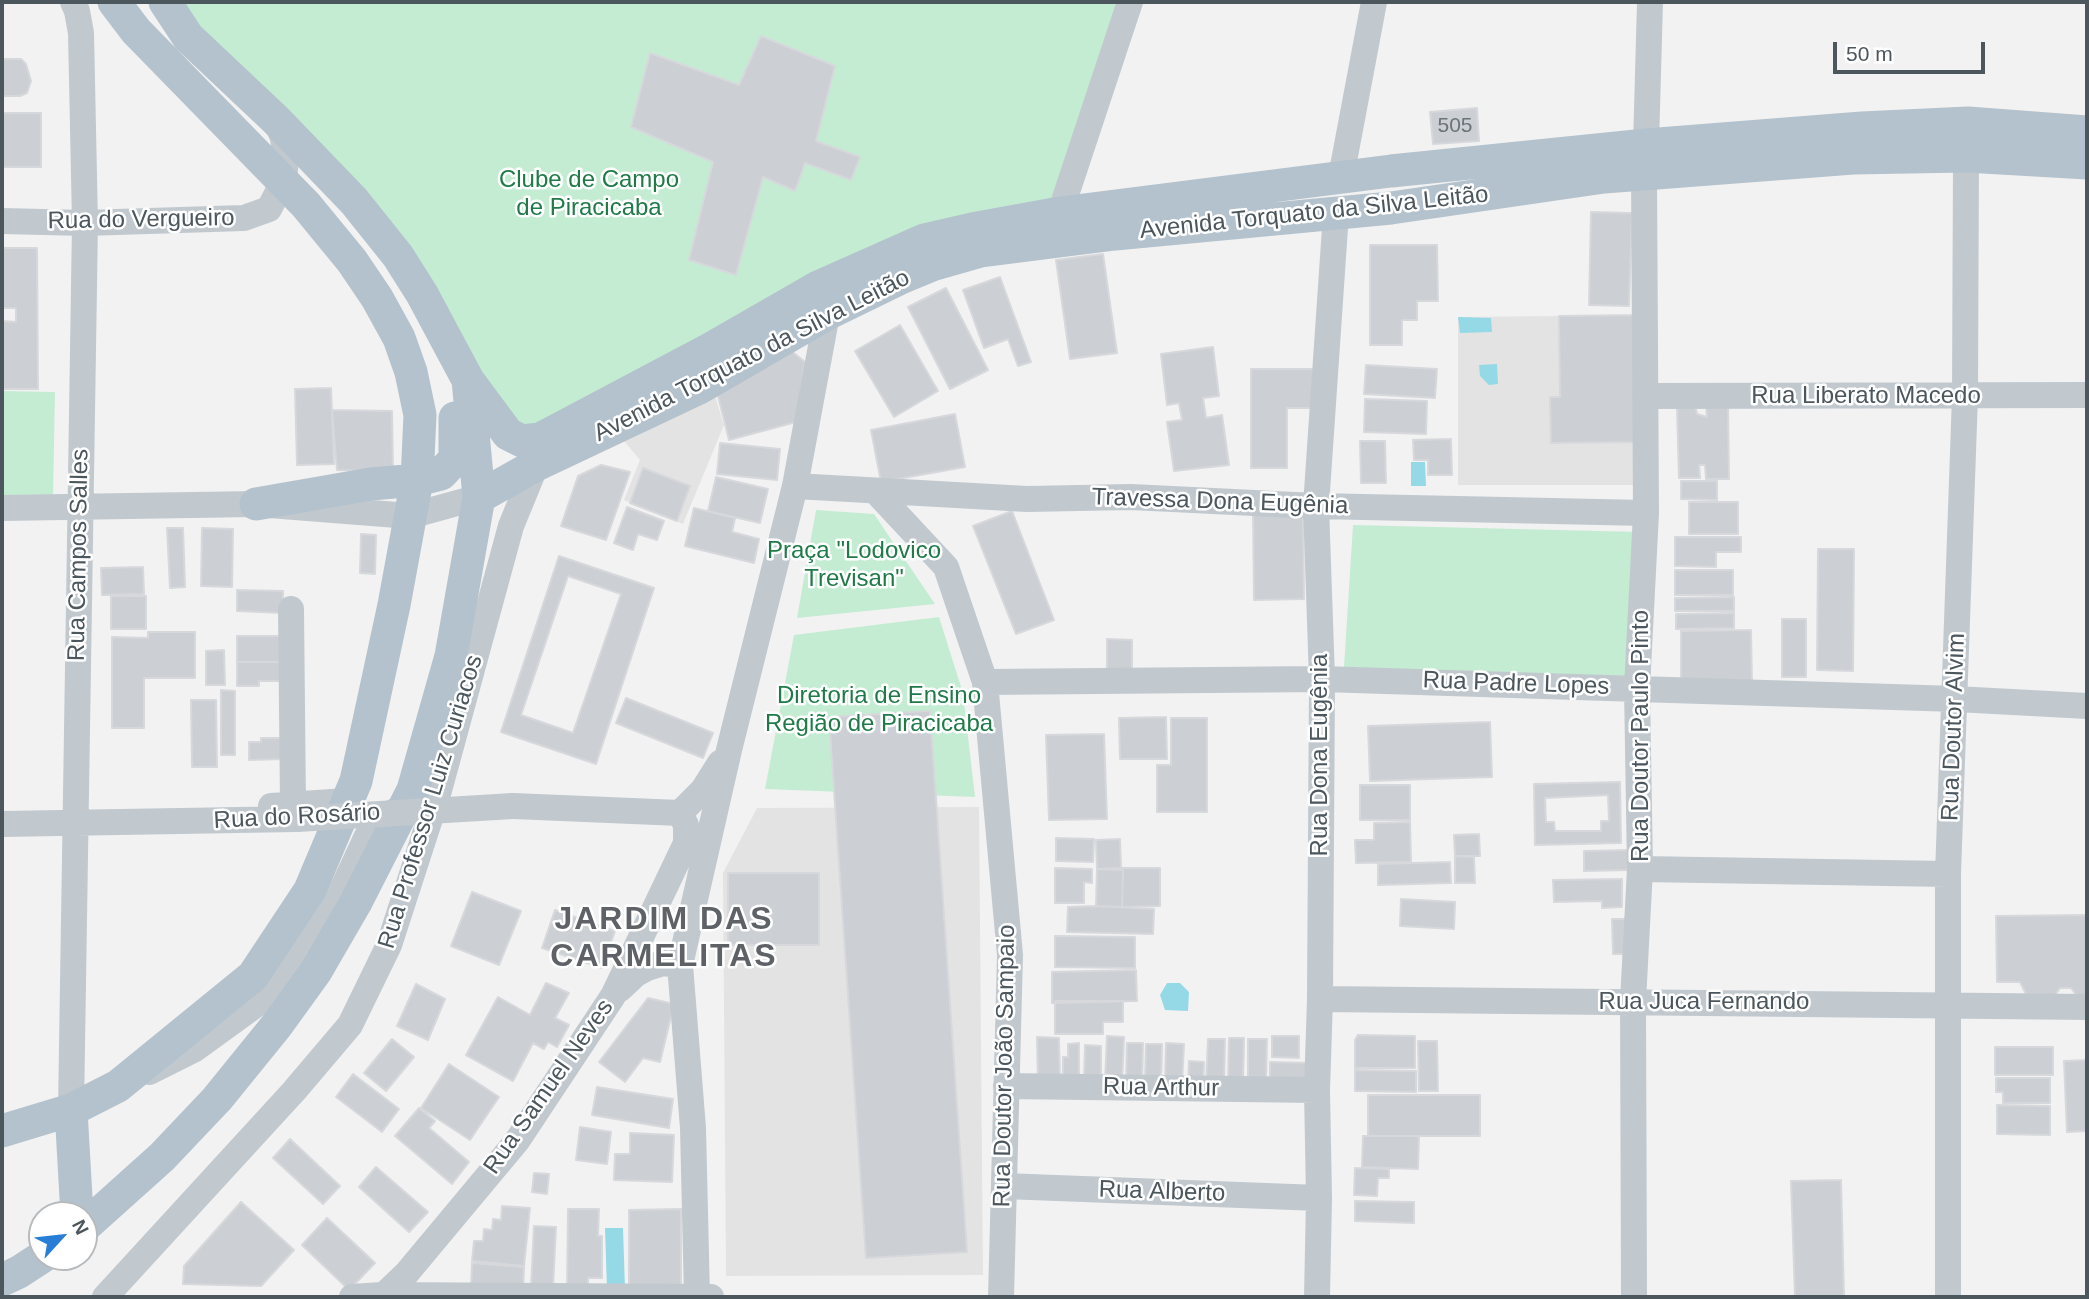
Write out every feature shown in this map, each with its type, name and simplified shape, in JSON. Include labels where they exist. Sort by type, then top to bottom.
[{"type":"main road","points":[[2,1131],[71,1110],[118,1086],[253,976],[310,890],[356,781],[379,680],[417,480],[420,415],[411,372],[398,338],[377,298],[352,261],[284,180],[159,57],[114,2]]},
{"type":"main road","points":[[98,1214],[162,1157],[208,1108],[277,1025],[316,971],[356,902],[413,790],[451,656],[479,498],[468,380],[422,295],[383,234],[276,120],[151,2]]},
{"type":"main road","points":[[165,2],[188,37]]},
{"type":"main road","name":"Avenida Torquato da Silva Leitão","points":[[1053,227],[1391,208],[1604,177],[1645,160],[1928,124],[1968,123],[2087,132]]},
{"type":"main road","points":[[1853,158],[1867,149],[1896,144],[1928,124]]},
{"type":"main road","points":[[1966,156],[1974,136],[1997,125]]},
{"type":"main road","name":"Avenida Torquato da Silva Leitão","points":[[468,380],[508,434],[522,441],[540,439],[710,349],[822,300],[1053,227],[1341,177],[1603,149],[1645,160],[1966,156],[2087,163]]},
{"type":"main road","points":[[1336,213],[1362,181],[1391,171]]},
{"type":"main road","name":"Avenida Torquato da Silva Leitão","points":[[479,498],[536,465],[701,387],[822,300]]},
{"type":"main road","points":[[256,504],[441,474],[454,459],[454,393],[442,330]]},
{"type":"main road","points":[[451,656],[454,731]]},
{"type":"main road","points":[[71,1110],[76,1201]]},
{"type":"street","name":"Rua Campos Salles","points":[[71,1110],[85,223],[81,33],[73,2]]},
{"type":"street","points":[[1053,227],[1130,2]]},
{"type":"street","points":[[1341,177],[1374,2]]},
{"type":"street","name":"Rua Doutor Paulo Pinto","points":[[1634,1297],[1633,1001],[1640,869],[1637,688],[1646,513],[1645,160],[1650,2]]},
{"type":"street","name":"Rua do Vergueiro","points":[[2,221],[85,223],[244,218],[269,209],[284,180],[286,159],[283,138],[276,120]]},
{"type":"street","name":"Rua Doutor Alvim","points":[[1948,1297],[1948,874],[1965,396],[1966,156]]},
{"type":"street","name":"Rua Dona Eugênia","points":[[1317,1297],[1320,1198],[1317,1090],[1322,678],[1316,506],[1336,213]]},
{"type":"street","points":[[697,1297],[693,1128],[680,965],[729,750],[795,486],[822,300]]},
{"type":"street","name":"Rua Liberato Macedo","points":[[1645,396],[2087,395]]},
{"type":"street","name":"Rua Professor Luiz Curiacos","points":[[105,1297],[351,1025],[389,945],[438,794],[511,526],[536,465]]},
{"type":"street","name":"Travessa Dona Eugênia","points":[[795,486],[1027,499],[1130,496],[1316,506],[1646,513]]},
{"type":"street","name":"Rua Doutor João Sampaio","points":[[877,492],[946,567],[985,682],[1010,955],[1001,1297]]},
{"type":"street","name":"Avenida Torquato da Silva Leitão","points":[[2,508],[256,504],[410,516],[479,498]]},
{"type":"street","points":[[291,609],[295,812]]},
{"type":"street","name":"Rua Padre Lopes","points":[[985,682],[1322,678],[1955,699],[2087,706]]},
{"type":"street","points":[[680,813],[703,790],[729,750]]},
{"type":"street","points":[[144,808],[295,812],[347,801]]},
{"type":"street","name":"Rua do Rosário","points":[[2,824],[77,824],[295,812],[393,812],[513,806],[680,813]]},
{"type":"street","points":[[118,1086],[195,1049],[257,1004],[282,978],[340,894],[368,836],[393,812]]},
{"type":"street","name":"Rua Samuel Neves","points":[[382,1296],[407,1274],[517,1141],[613,996],[686,843],[686,825],[680,813]]},
{"type":"street","points":[[1640,869],[1948,874]]},
{"type":"street","points":[[613,996],[636,974],[647,968],[663,963],[680,965]]},
{"type":"street","name":"Rua Juca Fernando","points":[[1320,999],[2087,1007]]},
{"type":"street","name":"Rua Arthur","points":[[1006,1086],[1317,1090]]},
{"type":"street","name":"Rua Alberto","points":[[1004,1186],[1320,1198]]},
{"type":"street","points":[[352,1297],[711,1297]]},
{"type":"shaded area","points":[[1458,317],[1635,318],[1636,485],[1458,485]]},
{"type":"shaded area","points":[[713,390],[724,425],[683,524],[624,500],[640,460],[620,436]]},
{"type":"shaded area","points":[[979,807],[983,1275],[726,1276],[723,873],[757,808]]},
{"type":"green space","name":"Clube de Campo de Piracicaba","points":[[165,2],[1130,2],[1060,213],[522,441],[422,294]]},
{"type":"green space","points":[[2,391],[55,392],[53,498],[2,497]]},
{"type":"green space","name":"Praça \"Lodovico Trevisan\"","points":[[816,510],[874,514],[935,604],[797,618]]},
{"type":"green space","points":[[1353,525],[1641,532],[1633,680],[1344,667]]},
{"type":"green space","name":"Diretoria de Ensino Região de Piracicaba","points":[[939,617],[963,693],[975,797],[765,789],[794,635]]},
{"type":"water","points":[[1458,317],[1491,318],[1492,332],[1460,333]]},
{"type":"water","points":[[1497,364],[1498,384],[1489,385],[1480,376],[1479,365]]},
{"type":"water","points":[[1411,462],[1425,462],[1426,486],[1411,486]]},
{"type":"water","points":[[1167,983],[1180,983],[1189,992],[1188,1011],[1165,1010],[1160,995]]},
{"type":"water","points":[[605,1228],[623,1228],[625,1289],[607,1290]]},
{"type":"building","points":[[761,36],[835,66],[816,141],[860,157],[851,180],[805,163],[795,191],[763,177],[736,275],[689,260],[713,162],[631,127],[650,53],[739,85]]},
{"type":"building","points":[[2,59],[21,59],[26,64],[31,81],[27,93],[20,96],[2,96]]},
{"type":"building","points":[[1477,108],[1479,141],[1433,144],[1430,112]]},
{"type":"building","points":[[2,113],[41,113],[41,167],[2,167]]},
{"type":"building","points":[[1591,212],[1632,213],[1629,306],[1589,305]]},
{"type":"building","points":[[1370,245],[1437,245],[1438,301],[1417,301],[1417,320],[1402,320],[1402,345],[1370,345]]},
{"type":"building","points":[[2,248],[37,248],[38,389],[2,389],[2,321],[16,322],[16,308],[2,308]]},
{"type":"building","points":[[1103,254],[1117,353],[1070,359],[1056,260]]},
{"type":"building","points":[[1000,277],[1031,362],[1018,366],[1008,339],[984,348],[963,290]]},
{"type":"building","points":[[946,288],[988,370],[950,389],[908,307]]},
{"type":"building","points":[[1638,315],[1640,442],[1551,443],[1550,397],[1560,397],[1559,316]]},
{"type":"building","points":[[900,325],[938,391],[894,417],[855,351]]},
{"type":"building","points":[[1213,347],[1219,396],[1203,398],[1206,418],[1222,415],[1229,465],[1174,471],[1167,422],[1182,420],[1179,403],[1167,405],[1161,354]]},
{"type":"building","points":[[789,349],[805,362],[796,422],[729,440],[716,388]]},
{"type":"building","points":[[1366,365],[1437,369],[1435,398],[1364,394]]},
{"type":"building","points":[[1251,369],[1313,369],[1313,408],[1287,408],[1287,468],[1251,468]]},
{"type":"building","points":[[331,388],[334,464],[297,465],[295,389]]},
{"type":"building","points":[[1365,399],[1427,401],[1426,434],[1364,432]]},
{"type":"building","points":[[1695,405],[1697,414],[1707,417],[1706,406],[1728,405],[1729,479],[1706,479],[1705,465],[1699,465],[1700,478],[1679,478],[1677,407]]},
{"type":"building","points":[[332,410],[392,411],[393,472],[337,470]]},
{"type":"building","points":[[955,414],[965,467],[881,482],[871,430]]},
{"type":"building","points":[[1451,439],[1452,475],[1428,475],[1428,460],[1414,460],[1413,440]]},
{"type":"building","points":[[1360,441],[1385,441],[1386,483],[1361,483]]},
{"type":"building","points":[[720,443],[780,449],[777,480],[717,474]]},
{"type":"building","points":[[601,465],[630,472],[606,540],[561,526],[578,476]]},
{"type":"building","points":[[643,468],[690,486],[677,521],[630,503]]},
{"type":"building","points":[[716,477],[768,489],[760,523],[708,511]]},
{"type":"building","points":[[1681,481],[1717,481],[1717,500],[1681,499]]},
{"type":"building","points":[[1689,502],[1738,502],[1738,534],[1689,534]]},
{"type":"building","points":[[627,507],[664,521],[657,540],[638,534],[633,550],[614,543]]},
{"type":"building","points":[[694,508],[735,518],[732,532],[759,539],[754,563],[685,546]]},
{"type":"building","points":[[1012,511],[1054,620],[1016,634],[973,526]]},
{"type":"building","points":[[1253,511],[1303,511],[1304,599],[1254,600]]},
{"type":"building","points":[[167,528],[183,528],[185,587],[170,588]]},
{"type":"building","points":[[202,528],[233,529],[232,587],[201,586]]},
{"type":"building","points":[[361,534],[376,535],[375,574],[360,573]]},
{"type":"building","points":[[1675,537],[1741,537],[1741,552],[1716,552],[1716,567],[1675,566]]},
{"type":"building","points":[[1818,549],[1854,549],[1853,671],[1817,670]]},
{"type":"building","points":[[559,556],[654,588],[596,764],[501,732]]},
{"type":"building","points":[[143,567],[144,594],[102,595],[101,568]]},
{"type":"building","points":[[1675,570],[1733,570],[1733,595],[1675,595]]},
{"type":"building","points":[[568,576],[621,594],[573,733],[521,715]]},
{"type":"building","points":[[237,590],[283,591],[283,613],[237,611]]},
{"type":"building","points":[[111,596],[146,596],[146,629],[111,629]]},
{"type":"building","points":[[1734,597],[1734,611],[1675,611],[1675,598]]},
{"type":"building","points":[[1734,613],[1734,628],[1676,629],[1676,614]]},
{"type":"building","points":[[1782,619],[1806,619],[1806,677],[1782,677]]},
{"type":"building","points":[[1751,630],[1752,686],[1681,687],[1681,631]]},
{"type":"building","points":[[148,632],[195,632],[195,678],[144,678],[144,728],[112,728],[112,637],[148,638]]},
{"type":"building","points":[[237,636],[283,636],[283,662],[237,662]]},
{"type":"building","points":[[1107,639],[1132,640],[1132,676],[1107,676]]},
{"type":"building","points":[[224,650],[225,685],[206,685],[206,651]]},
{"type":"building","points":[[237,662],[286,662],[286,681],[259,681],[259,686],[237,686]]},
{"type":"building","points":[[221,690],[235,691],[235,755],[221,755]]},
{"type":"building","points":[[626,698],[713,733],[703,758],[616,723]]},
{"type":"building","points":[[191,700],[216,700],[217,767],[192,767]]},
{"type":"building","points":[[930,711],[967,1252],[866,1258],[829,717]]},
{"type":"building","points":[[1166,717],[1167,759],[1120,759],[1119,718]]},
{"type":"building","points":[[1171,718],[1207,718],[1207,812],[1157,812],[1157,765],[1171,765]]},
{"type":"building","points":[[1490,722],[1492,777],[1370,781],[1368,726]]},
{"type":"building","points":[[1104,734],[1107,819],[1049,820],[1046,735]]},
{"type":"building","points":[[261,738],[284,738],[285,759],[249,760],[249,742],[261,742]]},
{"type":"building","points":[[1620,782],[1621,843],[1535,845],[1534,784]]},
{"type":"building","points":[[1360,785],[1410,785],[1410,820],[1360,820]]},
{"type":"building","points":[[1608,795],[1609,821],[1601,821],[1601,831],[1555,831],[1554,822],[1546,822],[1545,798]]},
{"type":"building","points":[[1410,822],[1411,862],[1356,863],[1355,840],[1374,840],[1374,823]]},
{"type":"building","points":[[1479,834],[1480,856],[1455,856],[1454,835]]},
{"type":"building","points":[[1056,838],[1094,839],[1093,862],[1056,861]]},
{"type":"building","points":[[1120,839],[1121,868],[1097,869],[1096,840]]},
{"type":"building","points":[[1630,850],[1630,870],[1584,871],[1584,851]]},
{"type":"building","points":[[1455,856],[1474,857],[1475,883],[1455,883]]},
{"type":"building","points":[[1450,862],[1451,883],[1378,885],[1378,864]]},
{"type":"building","points":[[1055,868],[1092,869],[1092,883],[1084,882],[1084,903],[1055,903]]},
{"type":"building","points":[[1121,868],[1160,868],[1160,906],[1122,907]]},
{"type":"building","points":[[1097,869],[1123,870],[1122,907],[1096,906]]},
{"type":"building","points":[[728,873],[819,873],[819,945],[728,945]]},
{"type":"building","points":[[1622,879],[1622,907],[1602,908],[1602,901],[1554,902],[1553,880]]},
{"type":"building","points":[[472,892],[521,911],[499,965],[451,946]]},
{"type":"building","points":[[1401,899],[1455,902],[1454,929],[1400,926]]},
{"type":"building","points":[[1068,907],[1154,909],[1153,934],[1067,932]]},
{"type":"building","points":[[555,910],[615,931],[602,968],[542,948]]},
{"type":"building","points":[[2087,915],[2087,995],[2077,996],[2071,988],[2060,988],[2053,998],[2026,994],[2020,982],[1997,982],[1996,916]]},
{"type":"building","points":[[1612,919],[1631,919],[1632,954],[1613,954]]},
{"type":"building","points":[[1055,936],[1135,937],[1135,968],[1055,967]]},
{"type":"building","points":[[1136,970],[1137,1001],[1052,1003],[1052,972]]},
{"type":"building","points":[[546,983],[569,993],[555,1018],[569,1025],[557,1047],[548,1042],[544,1049],[533,1043],[513,1081],[466,1055],[498,997],[530,1015]]},
{"type":"building","points":[[416,984],[445,999],[428,1040],[397,1026]]},
{"type":"building","points":[[648,998],[674,1004],[660,1062],[643,1058],[625,1082],[599,1062]]},
{"type":"building","points":[[1055,1001],[1123,1001],[1123,1022],[1103,1022],[1103,1034],[1055,1034]]},
{"type":"building","points":[[1358,1035],[1415,1036],[1415,1068],[1355,1068],[1355,1040]]},
{"type":"building","points":[[1107,1036],[1124,1037],[1122,1083],[1105,1082]]},
{"type":"building","points":[[1272,1036],[1299,1036],[1299,1058],[1272,1057]]},
{"type":"building","points":[[1037,1037],[1059,1038],[1060,1083],[1038,1083]]},
{"type":"building","points":[[1229,1038],[1244,1038],[1243,1083],[1228,1083]]},
{"type":"building","points":[[392,1039],[414,1057],[386,1091],[364,1073]]},
{"type":"building","points":[[1208,1039],[1225,1039],[1224,1085],[1206,1084]]},
{"type":"building","points":[[1248,1039],[1267,1039],[1266,1082],[1248,1082]]},
{"type":"building","points":[[1418,1041],[1437,1041],[1438,1091],[1419,1091]]},
{"type":"building","points":[[1079,1043],[1079,1083],[1063,1083],[1063,1057],[1068,1057],[1068,1044]]},
{"type":"building","points":[[1127,1043],[1143,1043],[1142,1083],[1126,1082]]},
{"type":"building","points":[[1166,1043],[1184,1044],[1182,1084],[1165,1083]]},
{"type":"building","points":[[1146,1044],[1162,1044],[1161,1084],[1145,1083]]},
{"type":"building","points":[[1085,1045],[1101,1046],[1101,1082],[1084,1081]]},
{"type":"building","points":[[1995,1047],[2053,1047],[2053,1075],[1995,1075]]},
{"type":"building","points":[[2087,1060],[2087,1131],[2067,1132],[2064,1061]]},
{"type":"building","points":[[1189,1061],[1204,1062],[1203,1086],[1188,1086]]},
{"type":"building","points":[[1270,1062],[1312,1063],[1312,1084],[1270,1084]]},
{"type":"building","points":[[449,1064],[499,1097],[470,1140],[421,1108]]},
{"type":"building","points":[[1355,1070],[1416,1071],[1416,1092],[1355,1091]]},
{"type":"building","points":[[353,1074],[399,1109],[382,1132],[336,1097]]},
{"type":"building","points":[[1996,1078],[2050,1078],[2050,1103],[2003,1103],[2003,1092],[1996,1092]]},
{"type":"building","points":[[597,1087],[673,1099],[669,1128],[592,1115]]},
{"type":"building","points":[[1368,1095],[1480,1095],[1480,1136],[1368,1136]]},
{"type":"building","points":[[1997,1105],[2050,1106],[2050,1135],[1997,1134]]},
{"type":"building","points":[[419,1108],[435,1121],[429,1128],[469,1162],[452,1184],[395,1136]]},
{"type":"building","points":[[580,1127],[611,1132],[607,1164],[576,1160]]},
{"type":"building","points":[[630,1133],[674,1135],[672,1182],[614,1180],[615,1154],[630,1154]]},
{"type":"building","points":[[1363,1136],[1419,1136],[1418,1169],[1362,1167]]},
{"type":"building","points":[[290,1139],[340,1186],[323,1204],[273,1158]]},
{"type":"building","points":[[376,1167],[428,1212],[409,1232],[359,1187]]},
{"type":"building","points":[[1355,1168],[1389,1169],[1389,1178],[1378,1178],[1377,1196],[1354,1195]]},
{"type":"building","points":[[534,1173],[549,1174],[547,1194],[532,1192]]},
{"type":"building","points":[[1841,1180],[1844,1297],[1795,1297],[1791,1181]]},
{"type":"building","points":[[1355,1201],[1414,1202],[1414,1223],[1355,1221]]},
{"type":"building","points":[[241,1202],[294,1250],[261,1286],[183,1284],[184,1266]]},
{"type":"building","points":[[502,1206],[530,1208],[524,1266],[472,1261],[474,1241],[483,1241],[484,1229],[492,1230],[493,1219],[501,1220]]},
{"type":"building","points":[[568,1209],[599,1209],[598,1236],[602,1236],[602,1278],[588,1278],[588,1292],[567,1291]]},
{"type":"building","points":[[681,1209],[681,1288],[629,1289],[629,1210]]},
{"type":"building","points":[[327,1218],[375,1263],[349,1290],[302,1245]]},
{"type":"building","points":[[534,1226],[556,1227],[553,1288],[531,1287]]},
{"type":"building","points":[[472,1263],[524,1267],[523,1291],[471,1288]]},
{"type":"district","name":"JARDIM DAS CARMELITAS","points":[[664,938]]}]
